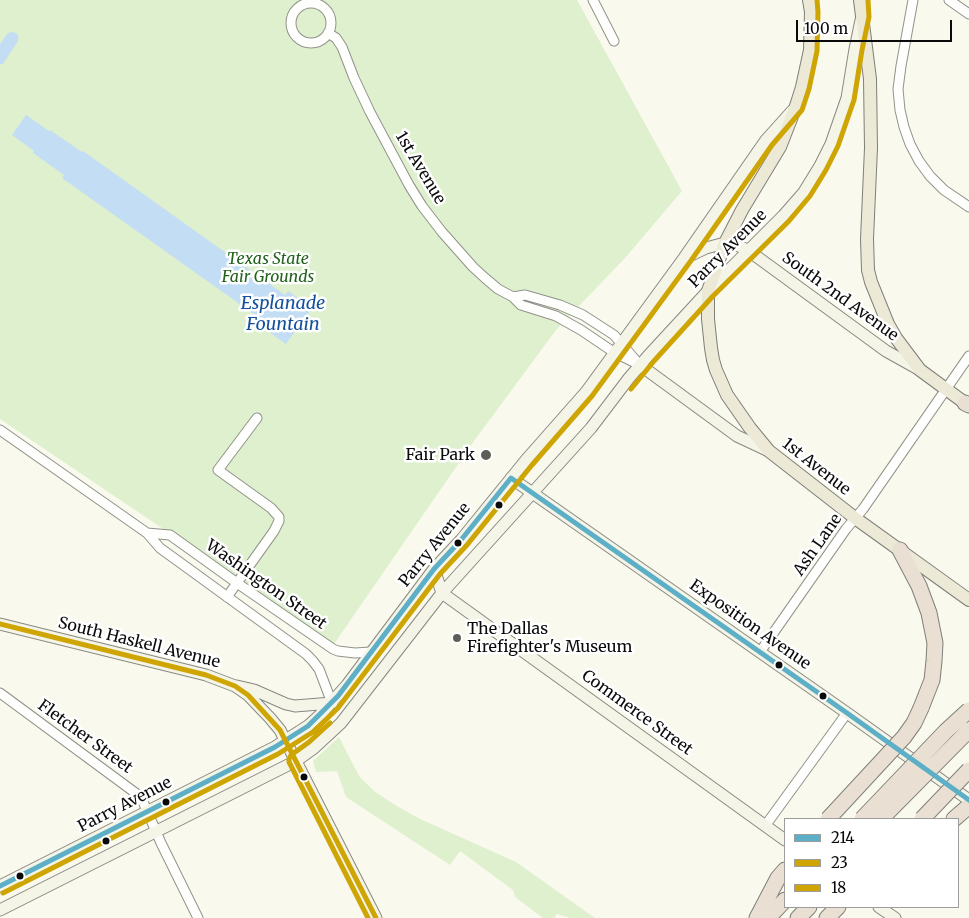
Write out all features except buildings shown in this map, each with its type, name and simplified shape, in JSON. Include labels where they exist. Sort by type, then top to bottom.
[{"type":"highway","points":[[829,818],[904,737],[914,723],[932,680],[935,643],[929,613],[920,588],[900,550]]},
{"type":"highway","points":[[863,818],[946,731],[969,710]]},
{"type":"highway","points":[[882,818],[969,730]]},
{"type":"highway","points":[[894,818],[969,742]]},
{"type":"highway","points":[[923,818],[969,770]]},
{"type":"highway","points":[[955,818],[969,806]]},
{"type":"highway","points":[[757,918],[778,878],[784,871]]},
{"type":"highway","points":[[768,918],[784,901]]},
{"type":"highway","points":[[785,918],[795,908]]},
{"type":"highway","points":[[798,918],[808,908]]},
{"type":"highway","points":[[828,918],[837,908]]},
{"type":"main road","points":[[769,451],[727,395],[716,370],[711,348],[708,319],[708,291],[725,243],[742,210],[780,147],[796,106],[810,50],[811,12],[809,0]]},
{"type":"main road","points":[[860,0],[870,79],[871,148],[867,239],[868,270],[888,324],[920,370]]},
{"type":"main road","name":"Parry Avenue","points":[[0,910],[296,761],[314,748],[341,723],[442,593],[591,428],[640,365],[708,291],[783,216],[804,192],[831,144],[847,98],[862,16]]},
{"type":"main road","name":"Parry Avenue","points":[[2,883],[286,741],[308,726],[332,703],[434,569],[586,392],[684,258],[766,140],[796,106]]},
{"type":"main road","points":[[684,258],[706,248],[725,243]]},
{"type":"main road","name":"South 2nd Avenue","points":[[725,243],[737,245],[748,251],[886,351],[920,370],[968,406]]},
{"type":"main road","name":"1st Avenue","points":[[640,365],[737,436],[769,451],[855,518],[969,600]]},
{"type":"main road","name":"Exposition Avenue","points":[[511,478],[969,800]]},
{"type":"main road","points":[[434,569],[442,593]]},
{"type":"main road","name":"Commerce Street","points":[[442,593],[784,839]]},
{"type":"main road","name":"South Haskell Avenue","points":[[0,624],[206,675],[235,686],[259,705],[280,730],[374,917]]},
{"type":"main road","points":[[235,686],[254,690],[295,706],[332,703]]},
{"type":"main road","points":[[880,908],[895,918]]},
{"type":"street","points":[[594,0],[614,41]]},
{"type":"street","points":[[914,0],[898,89],[904,127],[919,161],[930,176],[944,190],[969,207]]},
{"type":"street","points":[[949,0],[969,14]]},
{"type":"street","points":[[309,3],[322,6],[330,16],[331,22],[328,33],[317,43],[310,44],[304,42],[293,34],[290,20],[297,8],[302,5],[309,3]]},
{"type":"street","name":"1st Avenue","points":[[328,33],[336,38],[342,47],[354,78],[378,128],[422,206],[473,267],[498,289],[521,304],[550,313],[569,322],[615,353],[640,365]]},
{"type":"street","name":"1st Avenue","points":[[513,297],[525,295],[560,305],[590,319],[614,335],[640,365]]},
{"type":"street","name":"Ash Lane","points":[[760,652],[846,528],[863,509],[969,356]]},
{"type":"street","points":[[962,366],[969,374]]},
{"type":"street","points":[[227,597],[274,531],[279,521],[279,517],[271,508],[218,470],[257,418]]},
{"type":"street","name":"Washington Street","points":[[0,430],[147,533],[160,548],[306,654],[319,669],[332,703]]},
{"type":"street","name":"Washington Street","points":[[147,533],[170,535],[333,649],[355,653],[371,652]]},
{"type":"street","name":"Fletcher Street","points":[[0,693],[140,797],[198,918]]},
{"type":"street","points":[[766,826],[847,713]]},
{"type":"green space","name":"Texas State Fair Grounds","points":[[0,0],[577,0],[682,191],[625,258],[556,330],[474,441],[334,644],[0,419]]},
{"type":"green space","points":[[339,737],[359,776],[374,791],[418,818],[516,862],[595,918],[570,918],[557,914],[554,918],[543,918],[515,897],[513,890],[460,851],[450,865],[346,797],[337,771],[316,772],[313,761]]},
{"type":"water","points":[[14,32],[18,35],[18,41],[3,64],[0,64],[0,44],[8,33]]},
{"type":"water","name":"Esplanade Fountain","points":[[26,115],[83,151],[285,295],[288,291],[312,308],[286,344],[262,327],[265,322],[62,178],[64,175],[12,135]]},
{"type":"transit line","name":"23","points":[[3,893],[278,754],[313,732],[338,708],[440,574],[467,545],[532,465],[592,396],[690,262],[772,145],[802,110],[809,89],[817,51],[817,0]]},
{"type":"transit line","name":"23","points":[[631,389],[713,296],[789,221],[810,196],[826,170],[838,146],[854,100],[869,17],[868,0]]},
{"type":"transit line","name":"214","points":[[0,886],[275,747],[308,726],[338,696],[434,569],[461,540],[511,478],[969,800]]},
{"type":"transit line","name":"18","points":[[0,624],[206,675],[235,686],[248,695],[280,730],[376,918]]},
{"type":"transit line","name":"23","points":[[330,723],[291,755],[289,762],[368,918]]},
{"type":"place","name":"Fair Park","points":[[486,455]]},
{"type":"place","name":"The Dallas Firefighter's Museum","points":[[457,638]]}]
